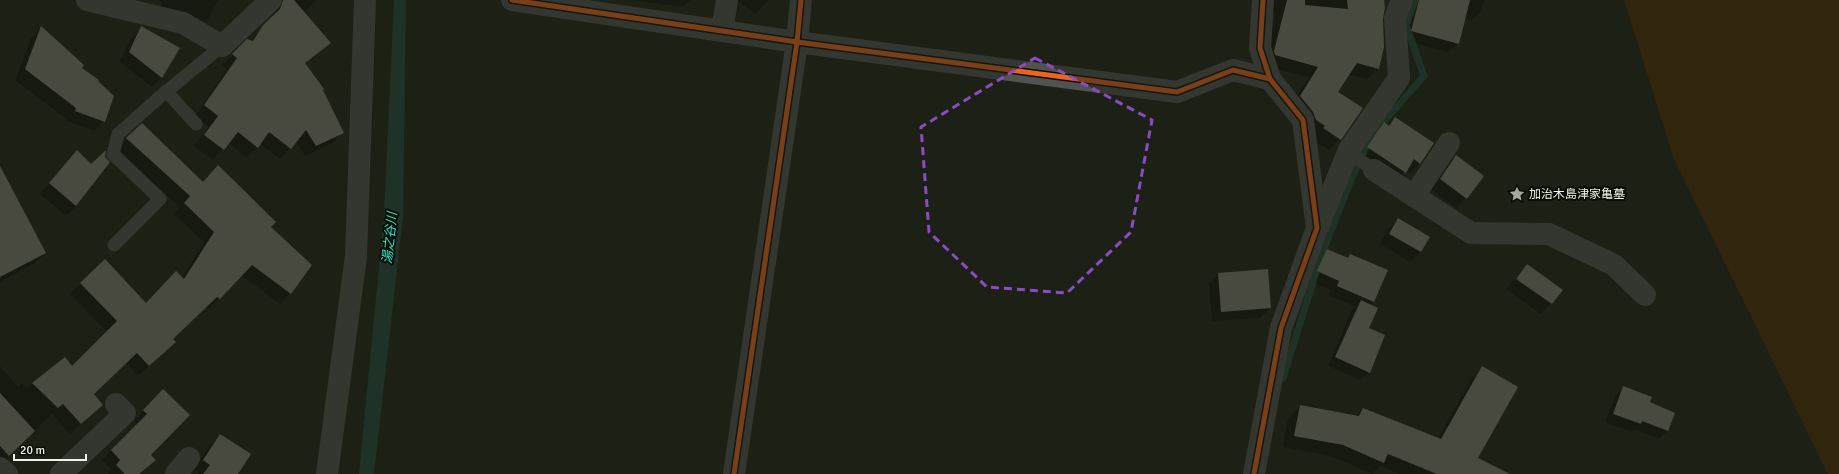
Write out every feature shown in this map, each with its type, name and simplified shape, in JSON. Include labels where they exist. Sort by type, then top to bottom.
[{"type":"street","points":[[87,0],[183,23],[222,46],[271,0]]},
{"type":"street","points":[[327,474],[356,256],[365,0]]},
{"type":"street","points":[[512,0],[797,42],[1177,92],[1233,70],[1270,79]]},
{"type":"street","points":[[722,31],[727,0]]},
{"type":"street","points":[[734,474],[797,42],[801,0]]},
{"type":"street","points":[[1263,0],[1260,48],[1270,79],[1303,120],[1317,228]]},
{"type":"street","points":[[1254,474],[1281,328],[1317,228],[1352,153],[1399,78],[1395,18],[1402,0]]},
{"type":"street","points":[[1414,196],[1449,143]]},
{"type":"street","points":[[1374,170],[1471,234],[1549,234],[1614,265],[1645,294]]},
{"type":"street","points":[[61,474],[125,413],[116,404]]},
{"type":"street","points":[[0,468],[7,474]]},
{"type":"lane","points":[[114,245],[160,199],[113,154],[118,134],[166,91],[222,46]]},
{"type":"lane","points":[[166,91],[196,124]]},
{"type":"lane","points":[[1352,153],[1374,170]]},
{"type":"highlighted area","points":[[1035,58],[1152,120],[1131,232],[1067,293],[987,287],[929,232],[921,127]]},
{"type":"shaded area","points":[[1624,0],[1839,0],[1839,474],[1828,474],[1674,159]]},
{"type":"water","name":"湯之谷川","points":[[394,0],[406,0],[403,216],[374,474],[359,474],[384,215]]},
{"type":"building","points":[[283,0],[294,0],[331,43],[305,63],[324,89],[323,90],[344,133],[316,146],[306,130],[291,149],[269,132],[258,148],[238,132],[224,150],[204,135],[218,116],[204,105],[237,58],[232,54],[247,39],[253,41],[263,25],[280,9]]},
{"type":"building","points":[[1287,0],[1305,0],[1305,5],[1348,9],[1347,0],[1384,0],[1384,47],[1379,69],[1357,63],[1338,92],[1363,108],[1341,140],[1323,128],[1325,126],[1316,120],[1313,112],[1300,96],[1318,67],[1275,55],[1274,51]]},
{"type":"building","points":[[1419,0],[1470,0],[1459,44],[1411,31]]},
{"type":"building","points":[[41,26],[84,65],[82,68],[99,80],[98,81],[114,96],[105,122],[75,111],[76,108],[25,69]]},
{"type":"building","points":[[141,26],[180,48],[162,78],[129,52]]},
{"type":"building","points":[[1395,117],[1434,143],[1420,164],[1414,159],[1406,173],[1367,147],[1384,122],[1389,126]]},
{"type":"building","points":[[142,123],[203,182],[218,165],[276,222],[271,227],[312,265],[291,294],[252,265],[220,299],[217,297],[173,339],[176,342],[149,366],[137,353],[94,394],[103,405],[81,424],[63,404],[58,408],[32,383],[65,357],[72,366],[117,321],[80,283],[105,259],[146,303],[176,271],[184,279],[214,232],[184,203],[190,196],[126,138]]},
{"type":"building","points":[[77,150],[91,164],[106,150],[105,157],[110,162],[76,206],[49,183]]},
{"type":"building","points":[[1456,155],[1484,176],[1467,199],[1440,179]]},
{"type":"building","points":[[0,166],[46,253],[0,277]]},
{"type":"building","points":[[1398,218],[1430,237],[1421,252],[1389,234]]},
{"type":"building","points":[[1327,249],[1348,258],[1350,254],[1388,270],[1374,302],[1337,286],[1339,281],[1317,271]]},
{"type":"building","points":[[1527,264],[1563,290],[1552,304],[1516,279]]},
{"type":"building","points":[[1268,269],[1271,308],[1221,312],[1218,273]]},
{"type":"building","points":[[1361,300],[1378,308],[1369,328],[1385,335],[1370,373],[1335,357]]},
{"type":"building","points":[[1482,366],[1518,387],[1478,458],[1510,474],[1437,474],[1388,454],[1384,463],[1343,445],[1294,436],[1300,405],[1359,416],[1363,408],[1441,439]]},
{"type":"building","points":[[1623,386],[1652,397],[1650,402],[1675,413],[1668,431],[1642,421],[1641,424],[1613,414]]},
{"type":"building","points":[[163,389],[190,415],[151,455],[156,460],[139,474],[125,474],[116,465],[120,460],[111,450],[147,414],[143,410]]},
{"type":"building","points":[[0,393],[35,431],[9,456],[0,446]]},
{"type":"building","points":[[220,434],[251,454],[238,474],[203,474],[210,465],[203,460]]},
{"type":"waterway","points":[[1283,378],[1321,256],[1353,175],[1371,136],[1424,76],[1406,25],[1415,0]]},
{"type":"cycle path","points":[[512,0],[797,42],[1177,92],[1233,70],[1270,79]]},
{"type":"cycle path","points":[[734,474],[797,42],[801,0]]},
{"type":"cycle path","points":[[1254,474],[1281,328],[1317,228],[1303,120],[1270,79],[1260,48],[1263,0]]},
{"type":"place","name":"加治木島津家亀墓","points":[[1517,194]]}]
